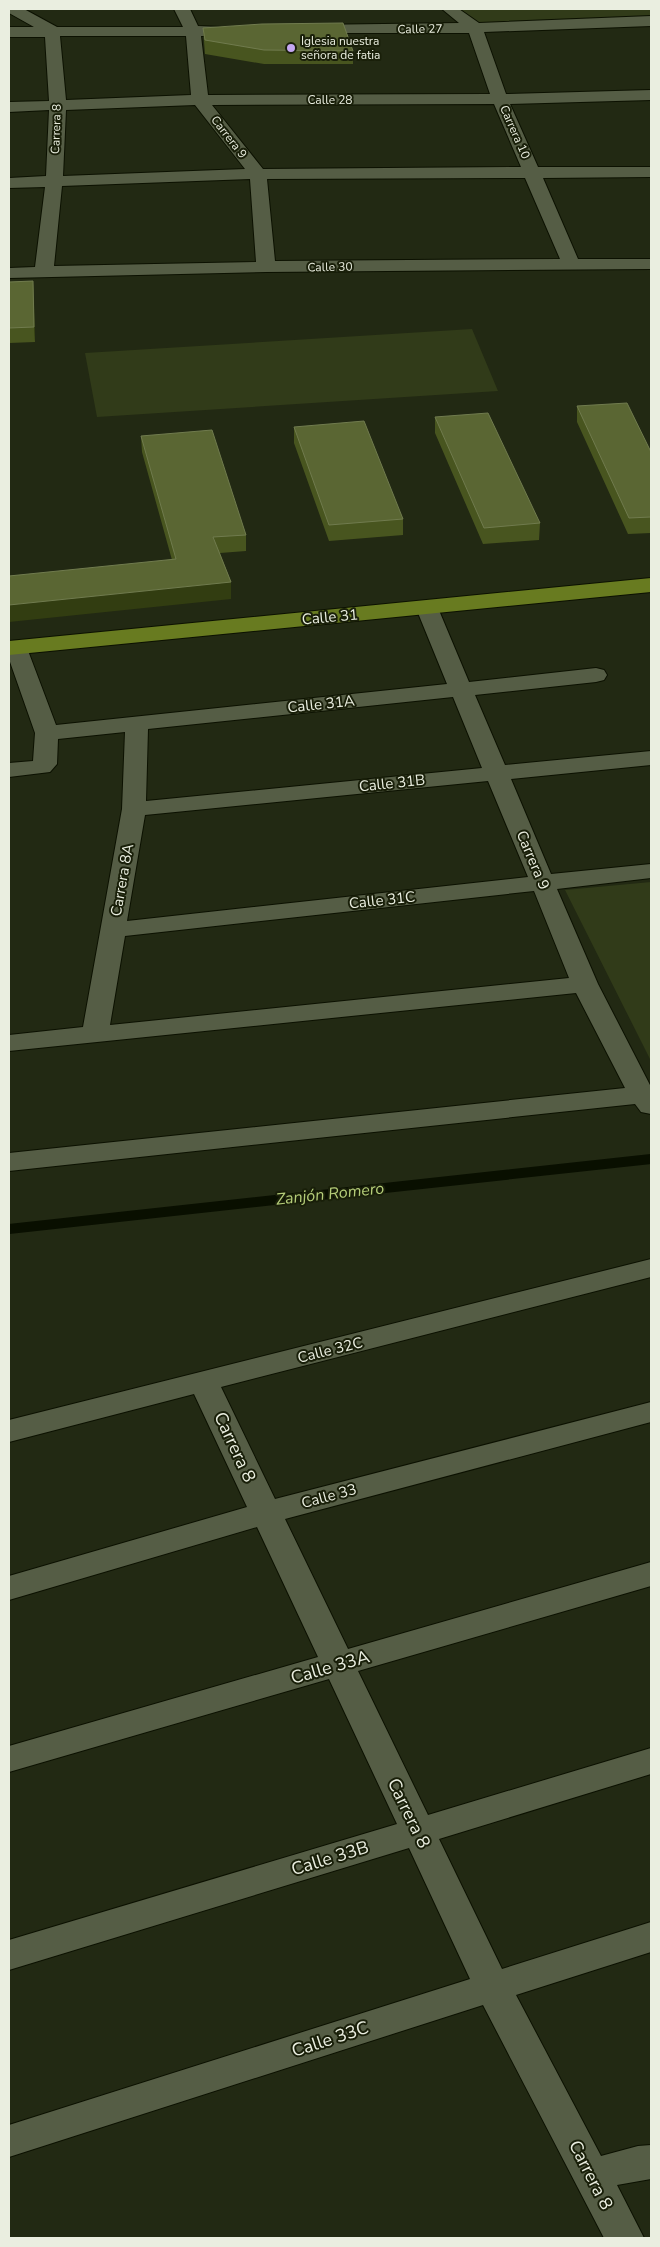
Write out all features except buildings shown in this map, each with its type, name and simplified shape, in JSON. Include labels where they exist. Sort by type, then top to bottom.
[{"type":"main road","name":"Calle 31","points":[[12,648],[651,585]]},
{"type":"street","points":[[13,9],[52,31]]},
{"type":"street","name":"Carrera 9","points":[[182,9],[193,32],[200,100],[258,174],[266,267]]},
{"type":"street","points":[[450,9],[475,28]]},
{"type":"street","name":"Calle 27","points":[[290,30],[475,28],[651,21]]},
{"type":"street","name":"Carrera 10","points":[[475,28],[500,100],[571,264]]},
{"type":"street","name":"Carrera 8","points":[[44,272],[54,182],[58,106],[52,31]]},
{"type":"street","points":[[9,32],[252,31]]},
{"type":"street","name":"Calle 28","points":[[9,107],[200,100],[500,100],[651,95]]},
{"type":"street","points":[[9,182],[258,174],[651,172]]},
{"type":"street","name":"Calle 30","points":[[9,273],[266,267],[651,264]]},
{"type":"street","name":"Carrera 9","points":[[427,608],[585,984],[646,1101]]},
{"type":"street","points":[[9,770],[36,768],[45,764],[47,734],[12,648]]},
{"type":"street","name":"Calle 31A","points":[[47,734],[596,675]]},
{"type":"street","name":"Carrera 8A","points":[[95,1034],[134,808],[137,725]]},
{"type":"street","name":"Calle 31B","points":[[134,808],[651,758]]},
{"type":"street","name":"Calle 31C","points":[[113,930],[651,871]]},
{"type":"street","points":[[9,1043],[585,984]]},
{"type":"street","points":[[9,1162],[646,1101]]},
{"type":"street","name":"Calle 32C","points":[[9,1431],[651,1268]]},
{"type":"street","name":"Carrera 8","points":[[204,1383],[493,1988],[624,2238]]},
{"type":"street","name":"Calle 33","points":[[9,1588],[266,1513],[651,1412]]},
{"type":"street","name":"Calle 33A","points":[[9,1759],[651,1574]]},
{"type":"street","name":"Calle 33B","points":[[9,1955],[651,1760]]},
{"type":"street","name":"Calle 33C","points":[[9,2141],[651,1937]]},
{"type":"street","points":[[592,2175],[647,2162]]},
{"type":"green space","points":[[450,9],[651,9],[651,21],[475,28]]},
{"type":"green space","points":[[472,329],[498,391],[97,417],[85,353]]},
{"type":"green space","points":[[651,882],[651,1061],[565,890]]},
{"type":"waterway","name":"Zanjón Romero","points":[[9,1229],[651,1159]]},
{"type":"place","name":"Iglesia nuestra señora de fatia","points":[[291,48]]}]
